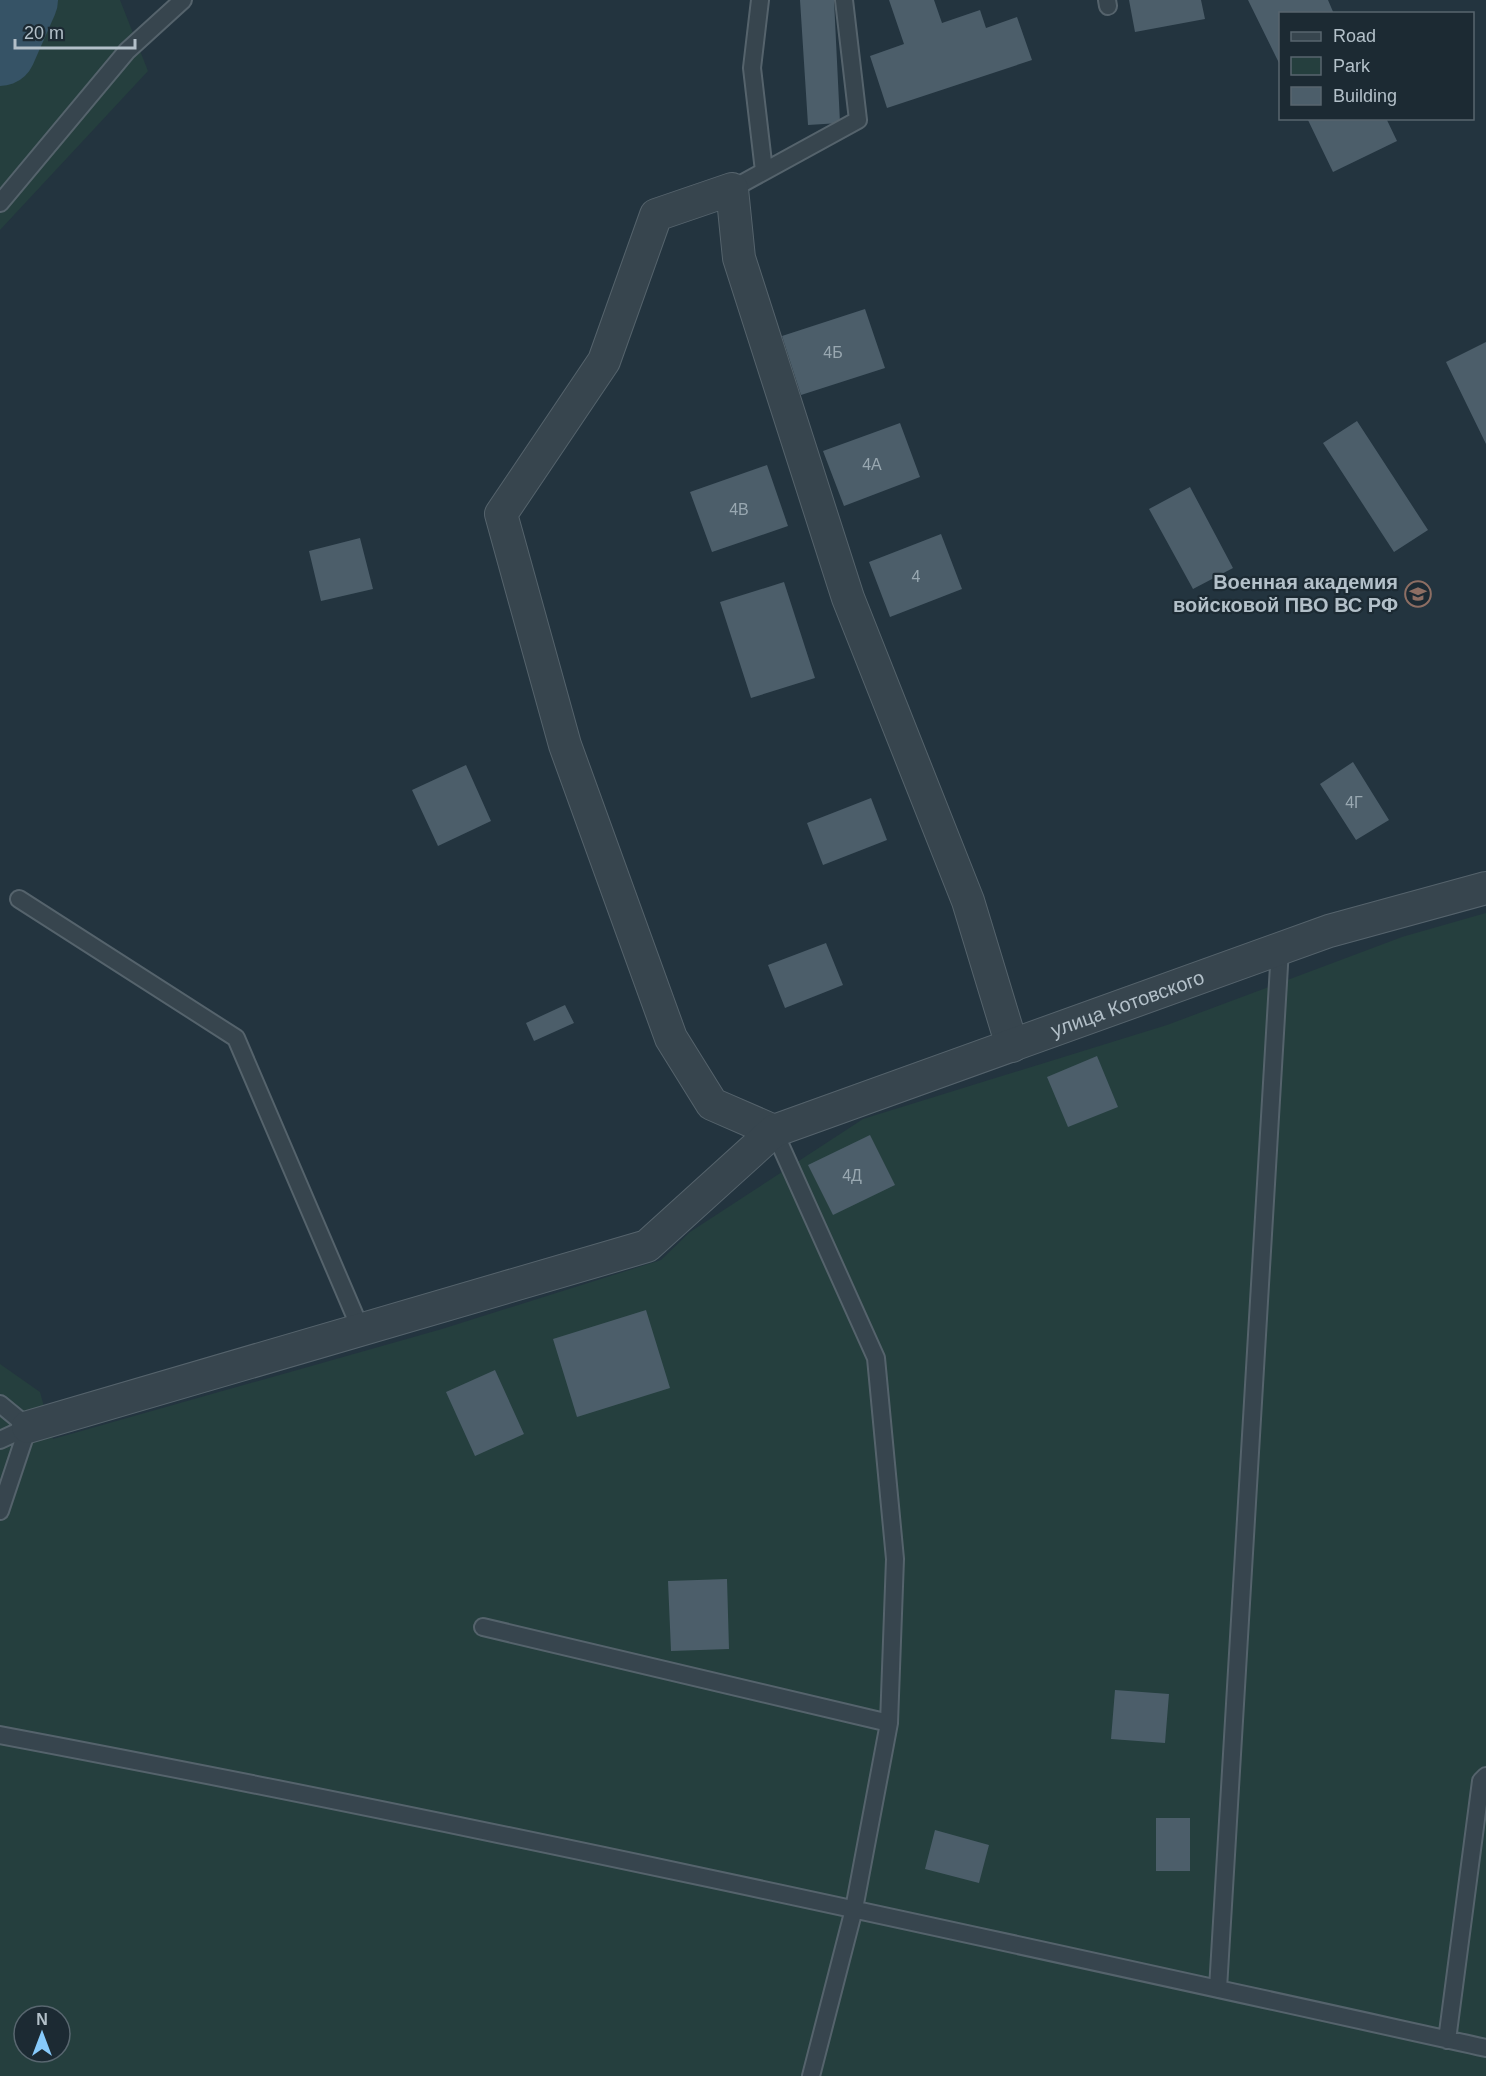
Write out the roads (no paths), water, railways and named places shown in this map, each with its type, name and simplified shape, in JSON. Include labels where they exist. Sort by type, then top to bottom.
[{"type":"street","points":[[14,1433],[647,1246],[774,1131],[712,1104],[671,1038],[565,745],[501,513],[604,361],[656,215],[732,189],[739,258],[848,598],[968,901],[1012,1046]]},
{"type":"street","name":"улица Котовского","points":[[774,1131],[1329,931],[1486,888]]},
{"type":"lane","points":[[0,202],[127,51],[183,0]]},
{"type":"lane","points":[[760,0],[752,68],[764,171]]},
{"type":"lane","points":[[732,189],[858,120],[844,0]]},
{"type":"lane","points":[[19,899],[236,1038],[361,1330]]},
{"type":"lane","points":[[1218,1989],[1280,949]]},
{"type":"lane","points":[[774,1131],[876,1358],[895,1559],[889,1723],[854,1909],[811,2076]]},
{"type":"lane","points":[[0,1404],[14,1433],[0,1510]]},
{"type":"lane","points":[[483,1627],[889,1723]]},
{"type":"lane","points":[[0,1735],[164,1766],[854,1909],[1486,2048]]},
{"type":"lane","points":[[1447,2040],[1481,1781],[1486,1776]]},
{"type":"waterway","points":[[0,50],[22,0]]},
{"type":"place","name":"Военная академия войсковой ПВО ВС РФ","points":[[1418,594]]}]
